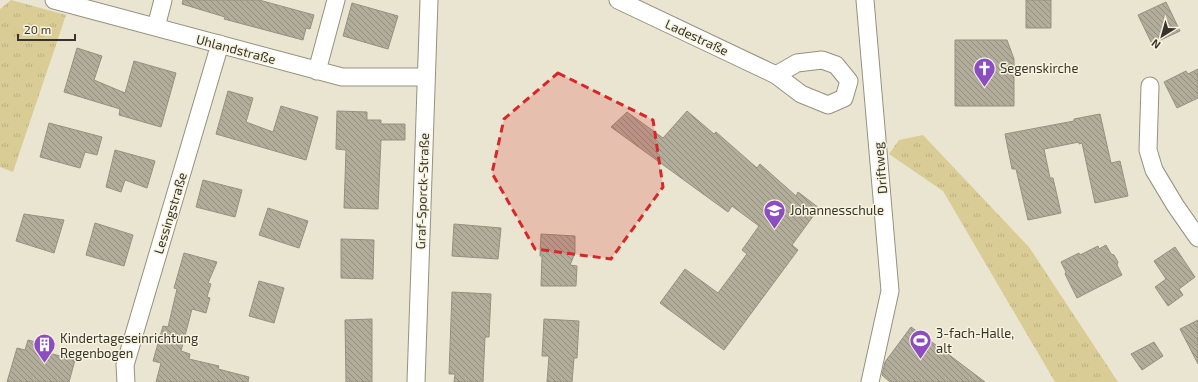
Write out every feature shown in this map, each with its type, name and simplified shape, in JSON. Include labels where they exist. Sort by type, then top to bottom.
[{"type":"street","name":"Uhlandstraße","points":[[54,0],[342,77],[426,77]]},
{"type":"street","points":[[156,27],[163,0]]},
{"type":"street","points":[[317,71],[336,0]]},
{"type":"street","name":"Graf-Sporck-Straße","points":[[416,382],[429,0]]},
{"type":"street","name":"Ladestraße","points":[[618,0],[776,75],[801,94],[828,106],[844,98],[849,81]]},
{"type":"street","name":"Driftweg","points":[[865,0],[890,291],[870,382]]},
{"type":"street","name":"Lessingstraße","points":[[126,382],[125,365],[220,44]]},
{"type":"street","points":[[776,75],[797,63],[822,60],[836,65],[849,81],[871,78]]},
{"type":"street","points":[[1150,86],[1148,150],[1154,170],[1175,205],[1198,238]]},
{"type":"highlighted area","points":[[558,73],[653,120],[663,187],[611,259],[535,249],[492,173],[504,119]]},
{"type":"green space","points":[[11,0],[66,15],[13,172],[0,167],[0,9]]},
{"type":"green space","points":[[923,135],[1029,247],[1118,382],[1055,382],[943,191],[889,154],[899,140]]},
{"type":"building","points":[[183,0],[259,0],[314,15],[310,29],[306,28],[303,40],[224,19],[225,17],[182,4]]},
{"type":"building","points":[[1026,0],[1051,0],[1051,28],[1026,28]]},
{"type":"building","points":[[1166,2],[1180,31],[1152,44],[1138,15]]},
{"type":"building","points":[[352,3],[398,16],[388,49],[343,36]]},
{"type":"building","name":"Segenskirche","points":[[955,40],[1007,40],[1014,59],[1014,106],[955,106]]},
{"type":"building","points":[[77,48],[102,56],[94,80],[125,93],[134,61],[176,73],[161,127],[119,115],[120,109],[64,92]]},
{"type":"building","points":[[1198,69],[1198,98],[1177,108],[1164,82],[1186,71],[1188,74]]},
{"type":"building","points":[[228,91],[253,98],[246,122],[273,132],[281,106],[318,117],[306,160],[216,134]]},
{"type":"building","points":[[337,111],[367,112],[367,120],[381,120],[381,124],[405,124],[405,140],[381,140],[378,209],[344,208],[346,150],[336,149]]},
{"type":"building","name":"Johannesschule","points":[[687,111],[714,134],[716,132],[757,168],[760,164],[796,196],[798,192],[819,208],[792,245],[798,250],[724,350],[660,303],[685,269],[718,293],[747,254],[742,250],[759,226],[732,206],[728,212],[611,127],[627,112],[663,138]]},
{"type":"building","points":[[1100,114],[1111,163],[1120,161],[1128,196],[1095,203],[1082,143],[1079,144],[1079,142],[1044,149],[1050,178],[1053,178],[1061,213],[1028,220],[1016,169],[1012,169],[1005,134],[1074,121],[1074,119]]},
{"type":"building","points":[[49,123],[102,137],[97,155],[85,152],[80,168],[40,157]]},
{"type":"building","points":[[115,150],[155,161],[147,188],[125,180],[121,192],[106,187]]},
{"type":"building","points":[[203,180],[242,190],[235,217],[196,207]]},
{"type":"building","points":[[268,208],[308,221],[299,248],[259,235]]},
{"type":"building","points":[[24,214],[64,220],[54,253],[16,241]]},
{"type":"building","points":[[95,223],[133,235],[124,266],[86,255]]},
{"type":"building","points":[[454,224],[501,228],[498,259],[452,256]]},
{"type":"building","points":[[541,234],[575,236],[575,253],[570,265],[577,266],[576,286],[541,286]]},
{"type":"building","points":[[341,239],[374,240],[373,279],[341,278]]},
{"type":"building","points":[[1106,245],[1118,262],[1117,265],[1122,275],[1077,298],[1065,274],[1066,272],[1061,262],[1079,253],[1080,255],[1098,246],[1099,249]]},
{"type":"building","points":[[1175,247],[1195,277],[1179,289],[1183,295],[1168,306],[1155,287],[1166,279],[1154,261]]},
{"type":"building","points":[[184,253],[217,262],[208,283],[211,284],[207,297],[210,298],[206,313],[192,309],[181,351],[190,354],[189,359],[219,366],[218,369],[249,377],[248,382],[156,382],[161,363],[153,361],[163,326],[168,327],[177,289],[174,288]]},
{"type":"building","points":[[259,281],[284,288],[274,323],[249,316]]},
{"type":"building","points":[[452,292],[491,294],[489,337],[485,337],[483,382],[454,382],[455,374],[449,374]]},
{"type":"building","points":[[372,319],[372,382],[346,382],[345,320]]},
{"type":"building","points":[[544,319],[579,321],[577,358],[574,358],[572,382],[547,382],[549,356],[542,356]]},
{"type":"building","points":[[1198,320],[1198,364],[1180,329]]},
{"type":"building","name":"3-fach-Halle, alt","points":[[911,327],[985,382],[890,382],[882,375],[885,362]]},
{"type":"building","name":"Kindertageseinrichtung Regenbogen","points":[[28,340],[43,344],[41,351],[75,360],[69,382],[7,382],[17,348],[25,350]]},
{"type":"building","points":[[1154,342],[1163,356],[1142,370],[1131,354]]},
{"type":"place","name":"Segenskirche","points":[[985,88]]},
{"type":"place","name":"Johannesschule","points":[[775,230]]},
{"type":"place","name":"3-fach-Halle, alt","points":[[921,360]]},
{"type":"place","name":"Kindertageseinrichtung Regenbogen","points":[[44,364]]}]
